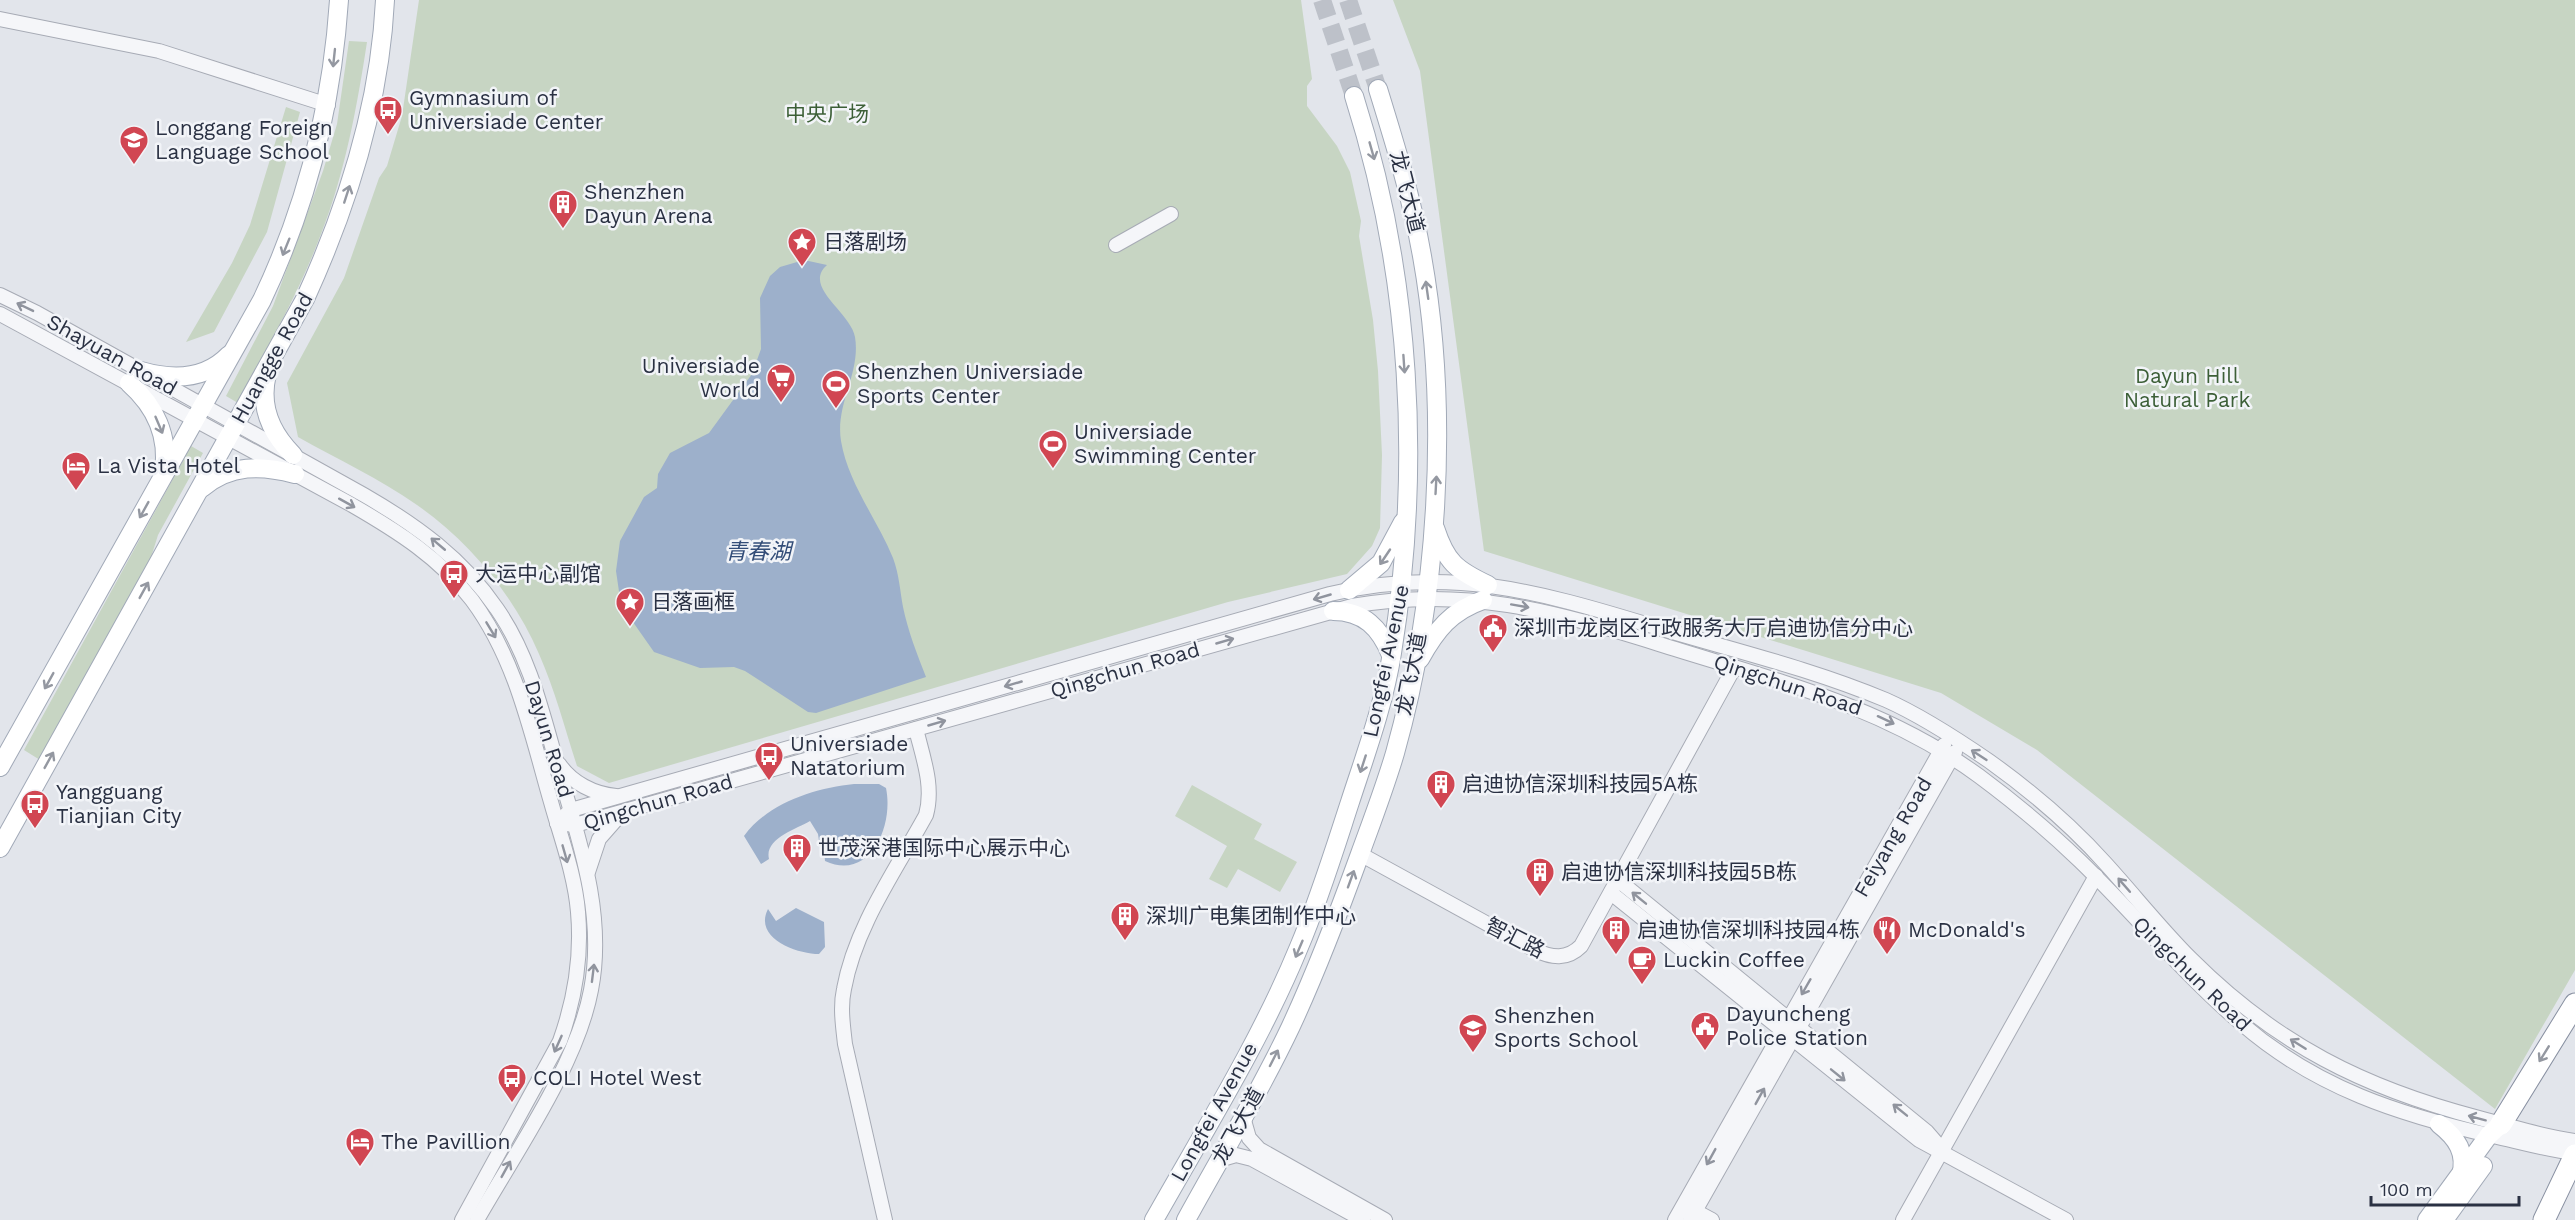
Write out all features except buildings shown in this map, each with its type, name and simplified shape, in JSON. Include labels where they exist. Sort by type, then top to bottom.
[{"type":"highway","points":[[2497,1133],[2575,1004]]},
{"type":"highway","points":[[2546,1215],[2575,1154]]},
{"type":"main road","name":"Huangge Road","points":[[0,767],[262,300],[293,230],[306,195],[328,105],[339,0]]},
{"type":"main road","name":"Huangge Road","points":[[0,848],[199,491],[226,427],[271,361],[305,299],[324,258],[355,170],[371,107],[385,0]]},
{"type":"main road","name":"龙飞大道","points":[[1186,1220],[1243,1118],[1305,993],[1360,854],[1395,752],[1427,590],[1436,476],[1434,382],[1429,303],[1410,202],[1378,89]]},
{"type":"main road","name":"Longfei Avenue","points":[[1154,1220],[1254,1039],[1299,949],[1372,734],[1392,655],[1408,513],[1407,419],[1394,255],[1374,156],[1354,96]]},
{"type":"main road","points":[[163,476],[166,458],[161,427],[135,377],[156,375],[185,377],[213,368],[234,349]]},
{"type":"main road","points":[[271,361],[265,394],[267,415],[275,435],[293,456]]},
{"type":"main road","points":[[199,491],[223,474],[237,470],[265,468],[295,474]]},
{"type":"main road","points":[[1349,590],[1381,563],[1408,513]]},
{"type":"main road","points":[[1412,674],[1443,624],[1486,592],[1451,563],[1444,553],[1434,524]]},
{"type":"main road","points":[[1333,611],[1356,614],[1372,623],[1385,639],[1392,655]]},
{"type":"main road","points":[[2439,1125],[2459,1145],[2464,1166],[2461,1176]]},
{"type":"main road","points":[[2427,1220],[2497,1133]]},
{"type":"main road","points":[[2444,1220],[2497,1133]]},
{"type":"street","points":[[0,19],[159,51],[328,105]]},
{"type":"street","points":[[1116,245],[1171,214]]},
{"type":"street","name":"Shayuan Road","points":[[0,295],[135,377],[226,427]]},
{"type":"street","name":"Shayuan Road","points":[[0,314],[135,377]]},
{"type":"street","name":"Dayun Road","points":[[226,427],[293,456],[416,527],[440,545],[478,584],[496,608],[520,649],[555,757],[588,874],[595,930],[595,960],[584,1019],[561,1073],[477,1220]]},
{"type":"street","name":"Dayun Road","points":[[226,427],[295,474],[407,539],[446,571],[471,600],[500,645],[510,669],[557,823],[578,911],[578,966],[574,994],[566,1025],[548,1065],[462,1220]]},
{"type":"street","name":"Qingchun Road","points":[[557,823],[571,810],[1349,590],[1486,592],[1563,599],[1845,685],[1897,706],[1955,739],[2012,778],[2089,846],[2192,960],[2271,1026],[2323,1060],[2376,1086],[2497,1133],[2575,1154]]},
{"type":"street","name":"Qingchun Road","points":[[557,823],[575,825],[624,812],[1400,591]]},
{"type":"street","name":"Qingchun Road","points":[[1486,592],[1577,618],[1868,711],[1946,754],[2032,818],[2096,876],[2191,978],[2263,1041],[2302,1066],[2359,1096],[2439,1125],[2575,1142]]},
{"type":"street","name":"智汇路","points":[[1360,854],[1535,950],[1552,957],[1568,955],[1581,946],[1734,668]]},
{"type":"street","points":[[885,1220],[845,1044],[842,1018],[843,990],[853,954],[863,930],[926,815],[930,799],[928,776],[916,729]]},
{"type":"street","name":"Feiyang Road","points":[[1675,1220],[1790,1029],[1955,739]]},
{"type":"street","points":[[555,757],[561,767],[577,782],[597,792],[619,797]]},
{"type":"street","points":[[588,874],[599,839],[610,824],[624,812]]},
{"type":"street","points":[[1903,1220],[2096,876]]},
{"type":"street","points":[[1618,880],[1790,1029]]},
{"type":"street","points":[[1611,893],[1927,1132],[1942,1150],[2066,1220]]},
{"type":"street","name":"Feiyang Road","points":[[1693,1215],[1790,1029]]},
{"type":"street","points":[[1243,1118],[1249,1138],[1258,1149],[1385,1220]]},
{"type":"street","points":[[1219,1160],[1236,1155],[1252,1158],[1363,1220]]},
{"type":"street","points":[[1693,1215],[1712,1220]]},
{"type":"green space","name":"Shenzhen Universiade Sports Center","points":[[419,0],[1301,0],[1312,79],[1307,86],[1307,106],[1337,146],[1350,172],[1361,221],[1359,236],[1373,320],[1378,371],[1382,455],[1380,528],[1372,546],[1347,574],[1228,602],[609,783],[577,766],[545,668],[529,632],[488,571],[454,535],[417,505],[298,437],[287,383],[344,278],[379,178],[387,166],[402,116]]},
{"type":"green space","name":"Dayun Hill Natural Park","points":[[1393,0],[2575,0],[2575,970],[2495,1109],[2037,750],[1941,693],[1484,551],[1420,71]]},
{"type":"green space","points":[[349,41],[367,42],[354,115],[337,187],[303,278],[238,403],[226,396],[273,306],[323,171],[337,124]]},
{"type":"green space","points":[[286,107],[300,112],[267,232],[214,332],[186,342],[232,263],[250,225]]},
{"type":"green space","points":[[191,446],[203,453],[158,535],[148,567],[40,760],[24,750]]},
{"type":"green space","points":[[1192,785],[1262,824],[1254,839],[1297,862],[1280,892],[1238,869],[1227,888],[1209,879],[1227,846],[1175,816]]},
{"type":"water","name":"青春湖","points":[[804,260],[827,265],[821,273],[820,282],[830,300],[852,328],[855,337],[854,363],[840,427],[841,441],[856,486],[893,558],[907,625],[926,677],[816,713],[808,712],[745,671],[734,667],[700,668],[654,652],[621,605],[616,571],[620,541],[644,497],[657,488],[658,474],[670,453],[709,433],[752,374],[761,349],[760,298],[770,276],[780,267]]},
{"type":"water","points":[[854,784],[879,784],[886,788],[888,803],[882,833],[875,847],[866,857],[855,864],[841,865],[825,861],[823,841],[819,841],[818,834],[810,821],[776,840],[771,846],[769,859],[761,864],[744,836],[754,824],[793,799],[824,789]]},
{"type":"water","points":[[796,908],[824,922],[825,947],[819,954],[789,947],[772,936],[767,928],[765,919],[768,909],[776,921]]},
{"type":"tunnel","points":[[1322,0],[1354,96]]},
{"type":"tunnel","points":[[1348,0],[1378,89]]},
{"type":"place","name":"Gymnasium of Universiade Center","points":[[388,136]]},
{"type":"place","name":"Longgang Foreign Language School","points":[[134,166]]},
{"type":"place","name":"Shenzhen Dayun Arena","points":[[563,230]]},
{"type":"place","name":"日落剧场","points":[[802,268]]},
{"type":"place","name":"Universiade World","points":[[781,404]]},
{"type":"place","name":"Shenzhen Universiade Sports Center","points":[[836,410]]},
{"type":"place","name":"Universiade Swimming Center","points":[[1053,470]]},
{"type":"place","name":"La Vista Hotel","points":[[76,492]]},
{"type":"place","name":"大运中心副馆","points":[[454,600]]},
{"type":"place","name":"日落画框","points":[[630,628]]},
{"type":"place","name":"深圳市龙岗区行政服务大厅启迪协信分中心","points":[[1493,654]]},
{"type":"place","name":"Universiade Natatorium","points":[[769,782]]},
{"type":"place","name":"启迪协信深圳科技园5A栋","points":[[1441,810]]},
{"type":"place","name":"Yangguang Tianjian City","points":[[35,830]]},
{"type":"place","name":"世茂深港国际中心展示中心","points":[[797,874]]},
{"type":"place","name":"启迪协信深圳科技园5B栋","points":[[1540,898]]},
{"type":"place","name":"深圳广电集团制作中心","points":[[1125,942]]},
{"type":"place","name":"启迪协信深圳科技园4栋","points":[[1616,956]]},
{"type":"place","name":"McDonald's","points":[[1887,956]]},
{"type":"place","name":"Luckin Coffee","points":[[1642,986]]},
{"type":"place","name":"Dayuncheng Police Station","points":[[1705,1052]]},
{"type":"place","name":"Shenzhen Sports School","points":[[1473,1054]]},
{"type":"place","name":"COLI Hotel West","points":[[512,1104]]},
{"type":"place","name":"The Pavillion","points":[[360,1168]]},
{"type":"park label","name":"中央广场","points":[[827,114]]}]
